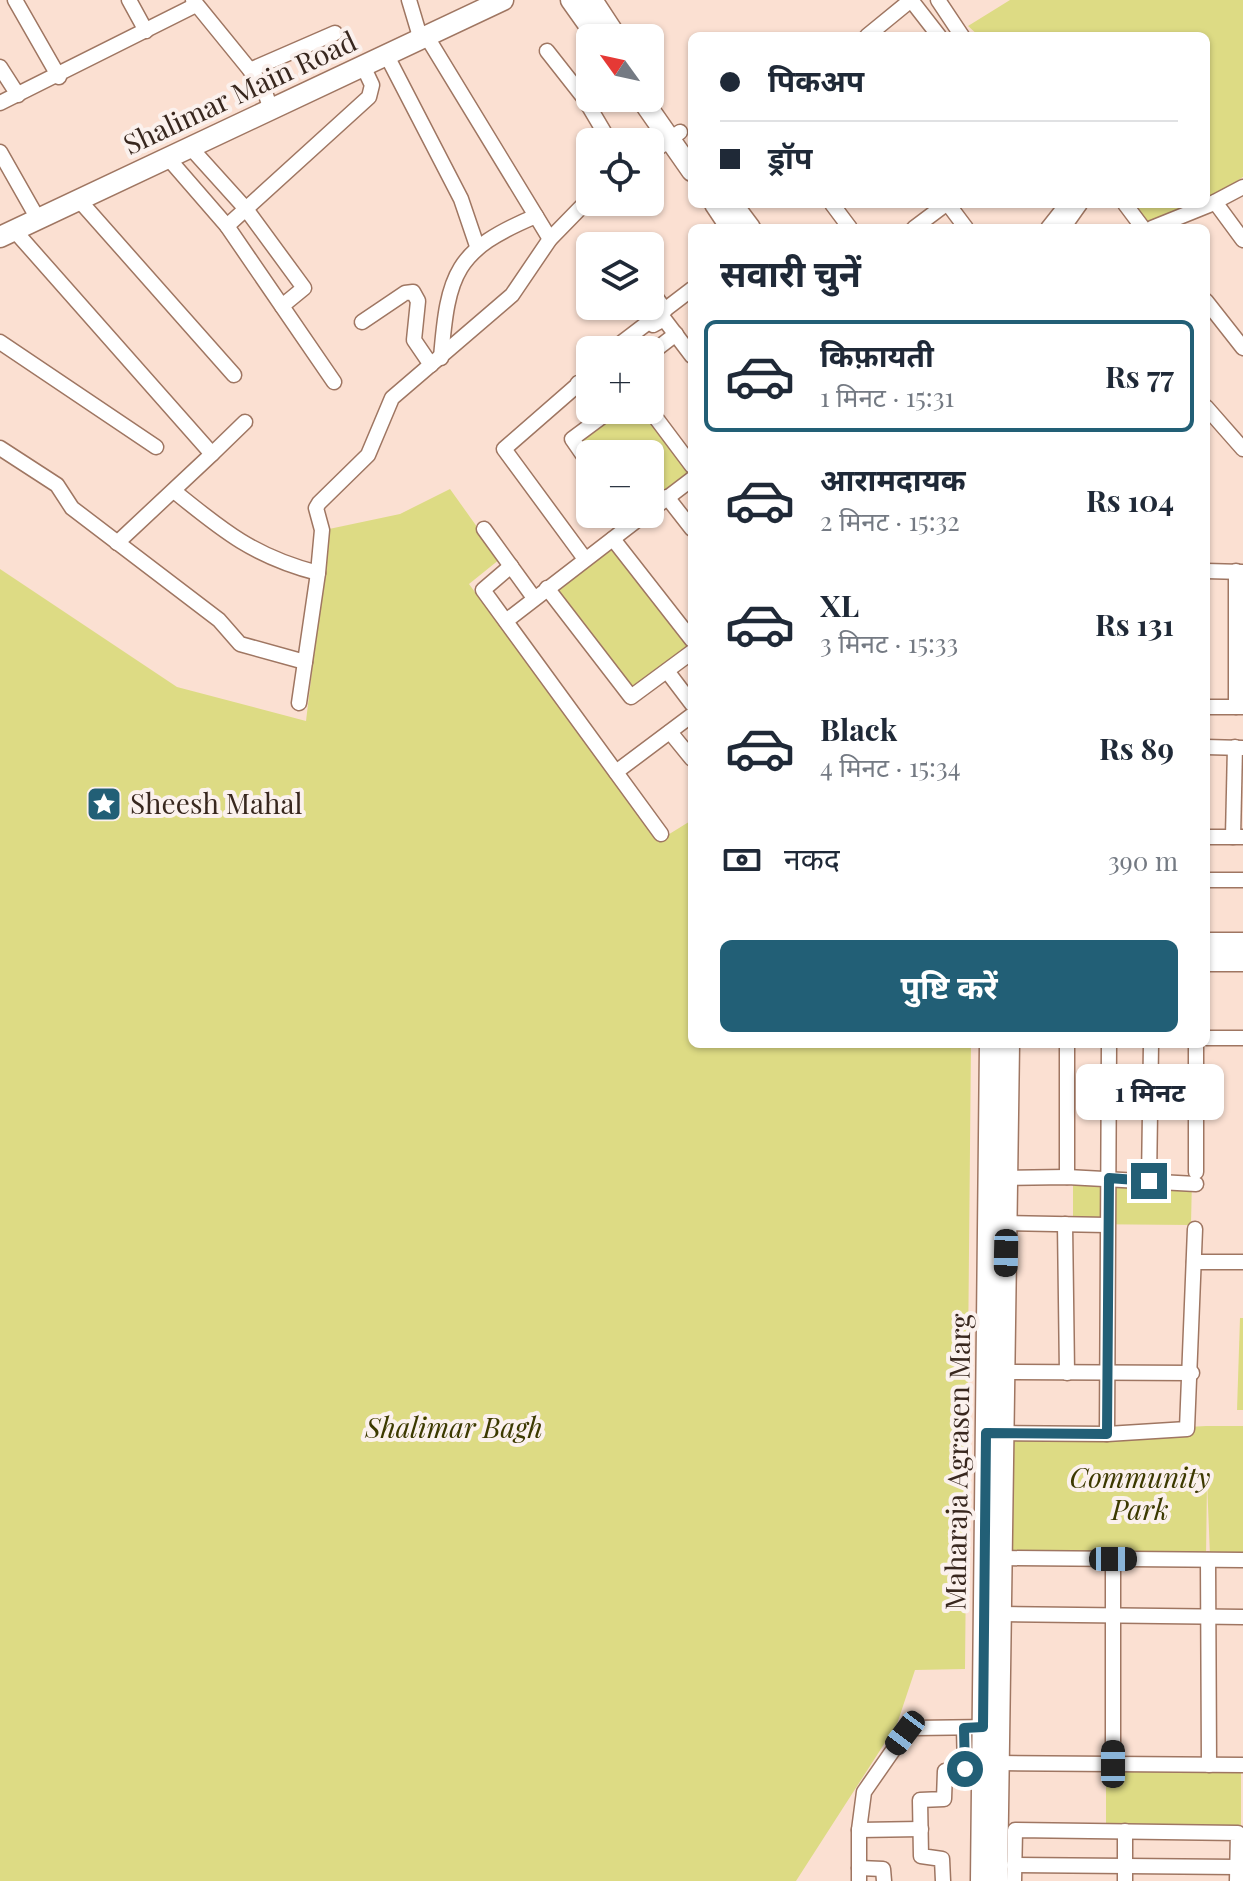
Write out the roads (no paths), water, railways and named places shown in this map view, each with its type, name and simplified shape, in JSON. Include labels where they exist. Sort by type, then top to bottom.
[{"type":"street","points":[[15,0],[59,77]]},
{"type":"street","points":[[129,0],[146,31]]},
{"type":"street","points":[[409,0],[424,39],[550,239]]},
{"type":"street","name":"Shalimar Main Road","points":[[7,234],[424,39],[481,5],[503,0]]},
{"type":"street","points":[[571,0],[588,24]]},
{"type":"street","points":[[592,0],[608,24]]},
{"type":"street","points":[[872,32],[911,0],[936,32]]},
{"type":"street","points":[[938,0],[959,32]]},
{"type":"street","points":[[0,103],[59,77],[195,2],[263,86],[271,110]]},
{"type":"street","points":[[250,70],[335,33]]},
{"type":"street","points":[[547,51],[584,98],[602,128]]},
{"type":"street","points":[[387,56],[461,199],[477,246]]},
{"type":"street","points":[[227,226],[369,97],[372,85],[363,66]]},
{"type":"street","points":[[0,67],[18,95]]},
{"type":"street","points":[[664,111],[681,140],[688,160]]},
{"type":"street","points":[[654,112],[681,140]]},
{"type":"street","points":[[190,147],[246,209],[304,288],[282,306]]},
{"type":"street","points":[[0,152],[38,219]]},
{"type":"street","points":[[168,158],[227,226],[334,382]]},
{"type":"street","points":[[1210,204],[1243,187]]},
{"type":"street","points":[[79,200],[234,375]]},
{"type":"street","points":[[1215,202],[1243,240]]},
{"type":"street","points":[[920,224],[942,208]]},
{"type":"street","points":[[950,208],[963,224]]},
{"type":"street","points":[[1051,224],[1064,208]]},
{"type":"street","points":[[1162,224],[1200,208]]},
{"type":"street","points":[[299,703],[318,573],[322,530],[317,516],[319,503],[368,455],[392,398],[512,295],[550,239],[576,212]]},
{"type":"street","points":[[436,361],[451,284],[462,263],[477,246],[500,231],[536,216]]},
{"type":"street","points":[[7,234],[212,454]]},
{"type":"street","points":[[362,322],[405,293],[413,292],[418,301],[414,340],[436,361]]},
{"type":"street","points":[[631,336],[688,292]]},
{"type":"street","points":[[1210,306],[1243,348]]},
{"type":"street","points":[[639,336],[661,319],[688,350]]},
{"type":"street","points":[[664,343],[676,334]]},
{"type":"street","points":[[0,342],[156,447]]},
{"type":"street","points":[[505,432],[576,378]]},
{"type":"street","points":[[576,386],[504,449],[585,559]]},
{"type":"street","points":[[1210,412],[1243,449]]},
{"type":"street","points":[[117,543],[245,422]]},
{"type":"street","points":[[576,445],[572,439],[590,424]]},
{"type":"street","points":[[660,424],[688,461]]},
{"type":"street","points":[[0,448],[57,485],[72,508],[219,620],[240,644],[305,662]]},
{"type":"street","points":[[664,499],[688,482]]},
{"type":"street","points":[[174,491],[231,537],[255,552],[318,573]]},
{"type":"street","points":[[667,497],[688,524]]},
{"type":"street","points":[[506,621],[625,528]]},
{"type":"street","points":[[484,529],[534,598]]},
{"type":"street","points":[[613,539],[688,635]]},
{"type":"street","points":[[511,566],[483,589],[661,834]]},
{"type":"street","points":[[1210,571],[1240,572],[1239,707],[1210,707]]},
{"type":"street","points":[[547,588],[631,697],[688,655]]},
{"type":"street","points":[[667,671],[688,699]]},
{"type":"street","points":[[616,772],[688,718]]},
{"type":"street","points":[[670,732],[688,754]]},
{"type":"street","points":[[1210,747],[1239,748],[1238,837],[1210,837]]},
{"type":"street","points":[[1210,880],[1243,880]]},
{"type":"street","points":[[1210,943],[1243,943]]},
{"type":"street","points":[[1210,961],[1243,961]]},
{"type":"street","points":[[1210,1038],[1243,1038]]},
{"type":"street","name":"Maharaja Agrasen Marg","points":[[990,1048],[1001,1188],[1007,1223],[1004,1372],[995,1433],[1002,1558],[1001,1614],[982,1727],[999,1763],[997,1881]]},
{"type":"street","name":"Maharaja Agrasen Marg","points":[[981,1881],[982,1727],[1009,1048]]},
{"type":"street","points":[[1067,1048],[1067,1177]]},
{"type":"street","points":[[1107,1434],[1109,1048]]},
{"type":"street","points":[[1149,1181],[1151,1048]]},
{"type":"street","points":[[1001,1188],[1067,1177],[1149,1181],[1196,1178],[1196,1048]]},
{"type":"street","points":[[1007,1223],[1107,1225]]},
{"type":"street","points":[[1065,1224],[1067,1373]]},
{"type":"street","points":[[995,1433],[1107,1434],[1186,1430],[1192,1373],[1195,1229]]},
{"type":"street","points":[[1194,1262],[1243,1262]]},
{"type":"street","points":[[1004,1372],[1192,1373]]},
{"type":"street","points":[[1002,1558],[1243,1560]]},
{"type":"street","points":[[1113,1559],[1113,1764]]},
{"type":"street","points":[[1208,1560],[1209,1765]]},
{"type":"street","points":[[1001,1614],[1243,1617]]},
{"type":"street","points":[[884,1881],[883,1869],[859,1875],[859,1830],[864,1792],[905,1733],[914,1728],[982,1727],[965,1769],[945,1771],[944,1799],[920,1800],[922,1858],[942,1859],[943,1881]]},
{"type":"street","points":[[999,1763],[1243,1765]]},
{"type":"street","points":[[859,1830],[921,1829]]},
{"type":"street","points":[[1014,1865],[1125,1873],[1237,1874],[1238,1833],[1015,1830],[1014,1865],[1014,1881]]},
{"type":"street","points":[[1125,1831],[1125,1873]]},
{"type":"place","name":"Sheesh Mahal","points":[[104,804]]},
{"type":"park label","name":"Shalimar Bagh","points":[[454,1428]]},
{"type":"park label","name":"Community Park","points":[[1140,1494]]}]
